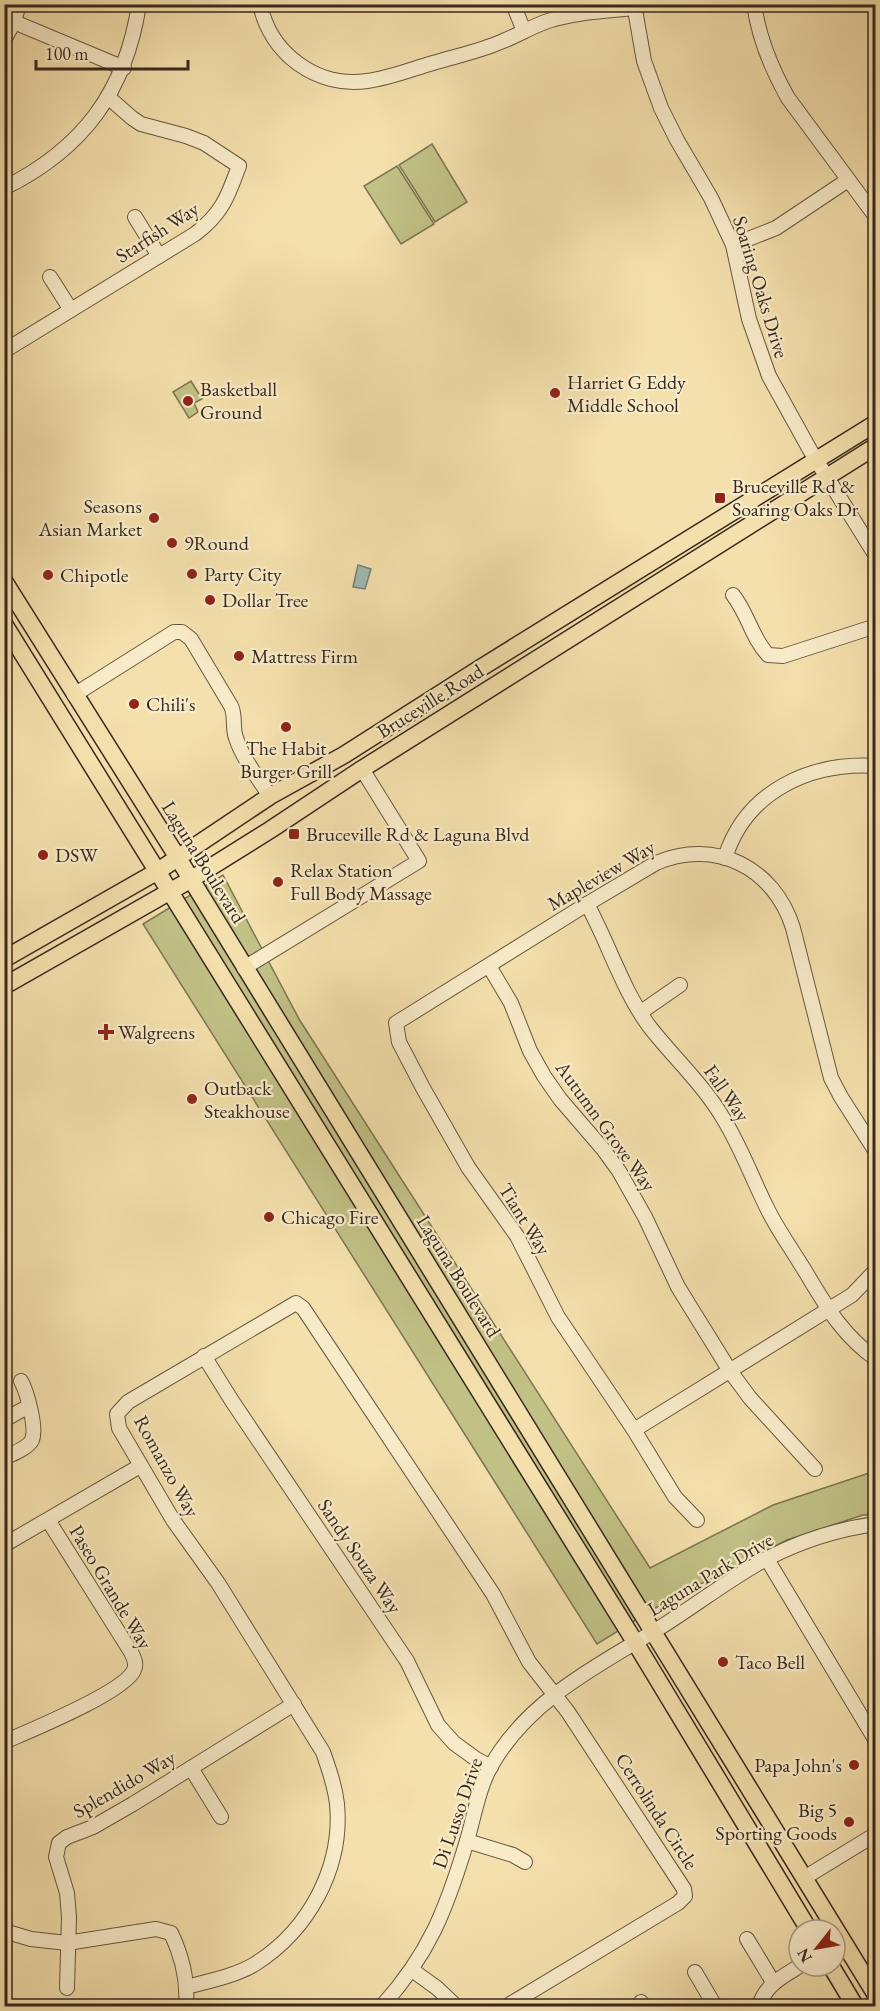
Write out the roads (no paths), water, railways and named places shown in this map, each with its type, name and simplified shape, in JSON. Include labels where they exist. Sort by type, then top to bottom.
[{"type":"main road","name":"Bruceville Road","points":[[4,959],[158,871],[270,796],[344,755],[492,660],[876,423]]},
{"type":"main road","name":"Bruceville Road","points":[[4,986],[190,880],[362,769],[876,446]]},
{"type":"main road","name":"Laguna Boulevard","points":[[4,581],[178,858],[876,1995]]},
{"type":"main road","points":[[4,624],[635,1642],[802,1918]]},
{"type":"main road","points":[[838,1978],[855,2007]]},
{"type":"street","points":[[4,40],[14,22],[18,4]]},
{"type":"street","points":[[4,188],[33,173],[53,159],[80,134],[108,97],[124,68],[139,4]]},
{"type":"street","points":[[260,4],[270,33],[292,60],[311,72],[345,82],[379,79],[492,45],[541,23],[562,17],[634,6]]},
{"type":"street","points":[[513,4],[524,31]]},
{"type":"street","points":[[754,4],[759,33],[776,78],[788,98],[876,218]]},
{"type":"street","name":"Soaring Oaks Drive","points":[[634,6],[644,62],[661,108],[677,141],[711,198],[733,245],[749,319],[760,353],[785,408],[876,556]]},
{"type":"street","points":[[14,22],[124,68]]},
{"type":"street","name":"Starfish Way","points":[[4,351],[195,234],[213,220],[226,201],[239,166],[215,149],[186,136],[141,124],[108,97]]},
{"type":"street","points":[[733,245],[776,228],[848,180]]},
{"type":"street","points":[[135,217],[159,256]]},
{"type":"street","points":[[50,277],[71,310]]},
{"type":"street","points":[[733,595],[746,614],[760,646],[768,655],[783,656],[876,626]]},
{"type":"street","points":[[74,694],[174,632],[185,633],[191,639],[231,706],[235,737],[240,749],[270,796]]},
{"type":"street","points":[[725,858],[735,835],[748,815],[765,798],[785,784],[807,774],[830,768],[854,765],[876,766]]},
{"type":"street","points":[[244,968],[419,861],[362,769]]},
{"type":"street","name":"Mapleview Way","points":[[396,1023],[587,904],[667,859],[690,854],[725,858],[743,865],[762,878],[784,906],[793,928],[831,1078],[876,1152]]},
{"type":"street","name":"Fall Way","points":[[587,904],[607,941],[626,989],[649,1025],[709,1096],[723,1117],[768,1211],[829,1310],[851,1340],[876,1359]]},
{"type":"street","name":"Autumn Grove Way","points":[[489,966],[511,1003],[530,1051],[544,1076],[619,1171],[645,1217],[678,1287],[730,1371],[750,1398],[815,1469]]},
{"type":"street","points":[[640,1012],[680,985]]},
{"type":"street","name":"Tiant Way","points":[[396,1023],[399,1042],[468,1167],[517,1236],[558,1317],[634,1430],[675,1497],[697,1520]]},
{"type":"street","points":[[634,1430],[852,1295],[876,1270]]},
{"type":"street","name":"Romanzo Way","points":[[186,1987],[238,1972],[255,1964],[286,1940],[301,1923],[327,1878],[334,1856],[337,1805],[333,1779],[323,1752],[212,1575],[172,1520],[119,1428],[117,1414],[128,1402],[296,1303],[303,1308],[493,1594],[519,1644],[555,1695]]},
{"type":"street","name":"Sandy Souza Way","points":[[204,1356],[402,1653],[438,1725],[459,1747],[491,1767]]},
{"type":"street","points":[[4,1458],[31,1442],[33,1436],[27,1392],[21,1381]]},
{"type":"street","points":[[4,1420],[29,1406]]},
{"type":"street","points":[[4,1545],[141,1466]]},
{"type":"street","name":"Paseo Grande Way","points":[[4,1742],[81,1707],[129,1678],[135,1669],[135,1659],[131,1652],[48,1520]]},
{"type":"street","name":"Laguna Park Drive","points":[[635,1642],[767,1559],[818,1537],[876,1524]]},
{"type":"street","points":[[767,1559],[876,1741]]},
{"type":"street","name":"Di Lusso Drive","points":[[382,2007],[412,1970],[433,1936],[448,1903],[476,1806],[491,1767],[508,1742],[528,1719],[555,1695],[635,1642]]},
{"type":"street","name":"Cerrolinda Circle","points":[[507,2007],[685,1896],[678,1879],[606,1768],[555,1695]]},
{"type":"street","name":"Splendido Way","points":[[67,1943],[69,1917],[67,1893],[56,1857],[59,1844],[67,1837],[113,1816],[294,1704]]},
{"type":"street","points":[[191,1768],[221,1817]]},
{"type":"street","points":[[804,1878],[876,1834]]},
{"type":"street","points":[[467,1841],[513,1855],[525,1862]]},
{"type":"street","points":[[4,1931],[38,1941],[67,1943],[156,1929],[171,1933],[180,1950],[186,1987],[186,2007]]},
{"type":"street","points":[[747,1939],[773,1982]]},
{"type":"street","points":[[67,1943],[67,1988]]},
{"type":"street","points":[[412,1970],[437,1988],[456,2007]]},
{"type":"street","points":[[695,1972],[716,2007]]},
{"type":"street","points":[[759,2007],[762,1997],[773,1982],[787,1974]]},
{"type":"water","points":[[358,565],[371,569],[365,589],[353,587]]},
{"type":"place","name":"Harriet G Eddy Middle School","points":[[555,393]]},
{"type":"place","name":"Basketball Ground","points":[[188,401]]},
{"type":"place","name":"Bruceville Rd & Soaring Oaks Dr","points":[[720,498]]},
{"type":"place","name":"Seasons Asian Market","points":[[154,518]]},
{"type":"place","name":"9Round","points":[[172,543]]},
{"type":"place","name":"Party City","points":[[192,574]]},
{"type":"place","name":"Chipotle","points":[[48,575]]},
{"type":"place","name":"Dollar Tree","points":[[210,600]]},
{"type":"place","name":"Mattress Firm","points":[[239,656]]},
{"type":"place","name":"Chili's","points":[[134,704]]},
{"type":"place","name":"The Habit Burger Grill","points":[[286,727]]},
{"type":"place","name":"Bruceville Rd & Laguna Blvd","points":[[294,834]]},
{"type":"place","name":"DSW","points":[[43,855]]},
{"type":"place","name":"Relax Station Full Body Massage","points":[[278,882]]},
{"type":"place","name":"Walgreens","points":[[106,1032]]},
{"type":"place","name":"Outback Steakhouse","points":[[192,1099]]},
{"type":"place","name":"Chicago Fire","points":[[269,1217]]},
{"type":"place","name":"Taco Bell","points":[[723,1662]]},
{"type":"place","name":"Papa John's","points":[[854,1765]]},
{"type":"place","name":"Big 5 Sporting Goods","points":[[849,1822]]}]
